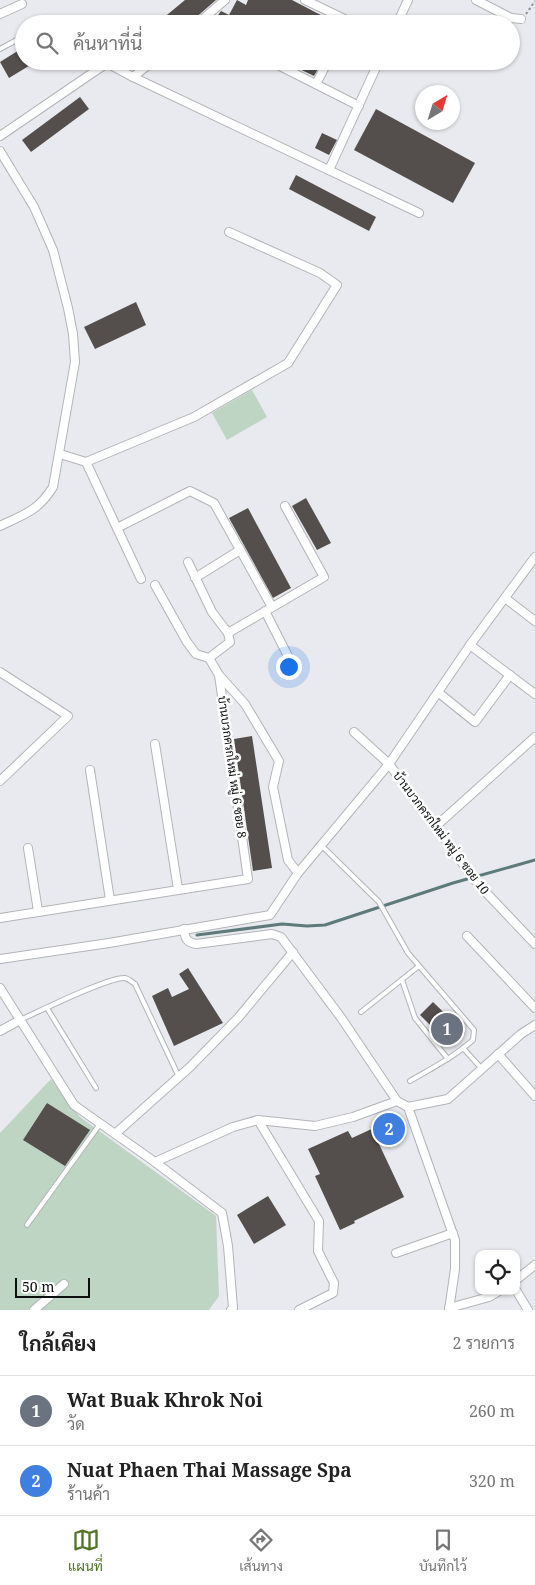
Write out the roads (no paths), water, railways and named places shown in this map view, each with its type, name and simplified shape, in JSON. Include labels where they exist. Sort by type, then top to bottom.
[{"type":"street","points":[[208,15],[225,0]]},
{"type":"street","points":[[305,0],[334,15]]},
{"type":"street","points":[[401,15],[408,0]]},
{"type":"street","points":[[476,0],[505,15]]},
{"type":"street","points":[[0,14],[22,4]]},
{"type":"street","points":[[0,136],[97,70]]},
{"type":"street","points":[[120,70],[419,213]]},
{"type":"street","points":[[133,77],[141,70]]},
{"type":"street","points":[[288,70],[359,106]]},
{"type":"street","points":[[316,84],[323,70]]},
{"type":"street","points":[[329,170],[375,70]]},
{"type":"street","points":[[0,151],[34,206],[53,250],[68,308],[73,334],[75,362],[53,487],[38,507],[0,526]]},
{"type":"street","points":[[60,454],[86,462],[194,417],[288,363],[337,285],[320,273],[229,232]]},
{"type":"street","points":[[86,462],[142,579]]},
{"type":"street","points":[[117,528],[190,491],[214,503],[269,609],[292,664]]},
{"type":"street","points":[[228,633],[324,577],[285,506]]},
{"type":"street","points":[[196,578],[240,550]]},
{"type":"street","points":[[0,959],[109,943],[270,915],[298,874],[389,764],[470,645],[535,558]]},
{"type":"street","points":[[155,584],[187,642],[196,654],[209,658],[230,642],[228,633],[212,612],[188,562]]},
{"type":"street","points":[[505,598],[535,621]]},
{"type":"street","points":[[470,645],[535,694]]},
{"type":"street","name":"บ้านบวกครกใหม่ หมู่ 6 ซอย 8","points":[[178,889],[248,878],[218,676],[209,658]]},
{"type":"street","points":[[0,672],[68,716],[0,781]]},
{"type":"street","points":[[438,693],[475,722],[510,675]]},
{"type":"street","points":[[218,676],[245,704],[279,761],[273,787],[288,860],[298,874]]},
{"type":"street","name":"บ้านบวกครกใหม่ หมู่ 6 ซอย 10","points":[[354,732],[389,764],[481,887],[535,944]]},
{"type":"street","points":[[435,827],[535,737]]},
{"type":"street","points":[[0,918],[178,889],[155,744]]},
{"type":"street","points":[[90,770],[110,900]]},
{"type":"street","points":[[28,848],[38,911]]},
{"type":"street","points":[[184,929],[185,938],[190,943],[196,944],[272,934],[281,937],[342,1019],[397,1101],[408,1107],[448,1099],[521,1034],[535,1025]]},
{"type":"street","points":[[467,936],[535,1008]]},
{"type":"street","points":[[115,1134],[179,1077],[238,1018],[293,952]]},
{"type":"street","points":[[0,988],[74,1105],[155,1162],[222,1213],[228,1246],[233,1308],[231,1310]]},
{"type":"street","points":[[0,1031],[20,1020]]},
{"type":"street","points":[[498,1054],[535,1096]]},
{"type":"street","points":[[155,1162],[233,1127],[258,1120],[315,1126],[353,1116],[397,1101]]},
{"type":"street","points":[[408,1107],[455,1240],[455,1269],[449,1309],[492,1295]]},
{"type":"street","points":[[258,1120],[319,1221],[318,1250],[334,1283],[333,1293],[299,1310]]},
{"type":"street","points":[[396,1253],[453,1233]]},
{"type":"street","points":[[520,1277],[535,1265]]},
{"type":"street","points":[[34,1310],[64,1284]]},
{"type":"street","points":[[519,1295],[528,1310]]},
{"type":"lane","points":[[0,49],[15,41]]},
{"type":"lane","points":[[321,846],[379,902],[408,953],[474,1030],[472,1040],[464,1048],[410,1081]]},
{"type":"lane","points":[[361,1012],[420,966]]},
{"type":"lane","points":[[20,1020],[81,992],[118,979],[130,980],[135,984],[179,1077]]},
{"type":"lane","points":[[402,980],[415,1018],[448,1059]]},
{"type":"lane","points":[[47,1008],[96,1088]]},
{"type":"lane","points":[[464,1048],[482,1069]]},
{"type":"lane","points":[[27,1225],[100,1124]]},
{"type":"waterway","points":[[197,935],[282,924],[325,925],[453,883],[535,860]]},
{"type":"place","name":"Wat Buak Khrok Noi","points":[[447,1029]]},
{"type":"place","name":"Nuat Phaen Thai Massage Spa","points":[[389,1129]]}]
